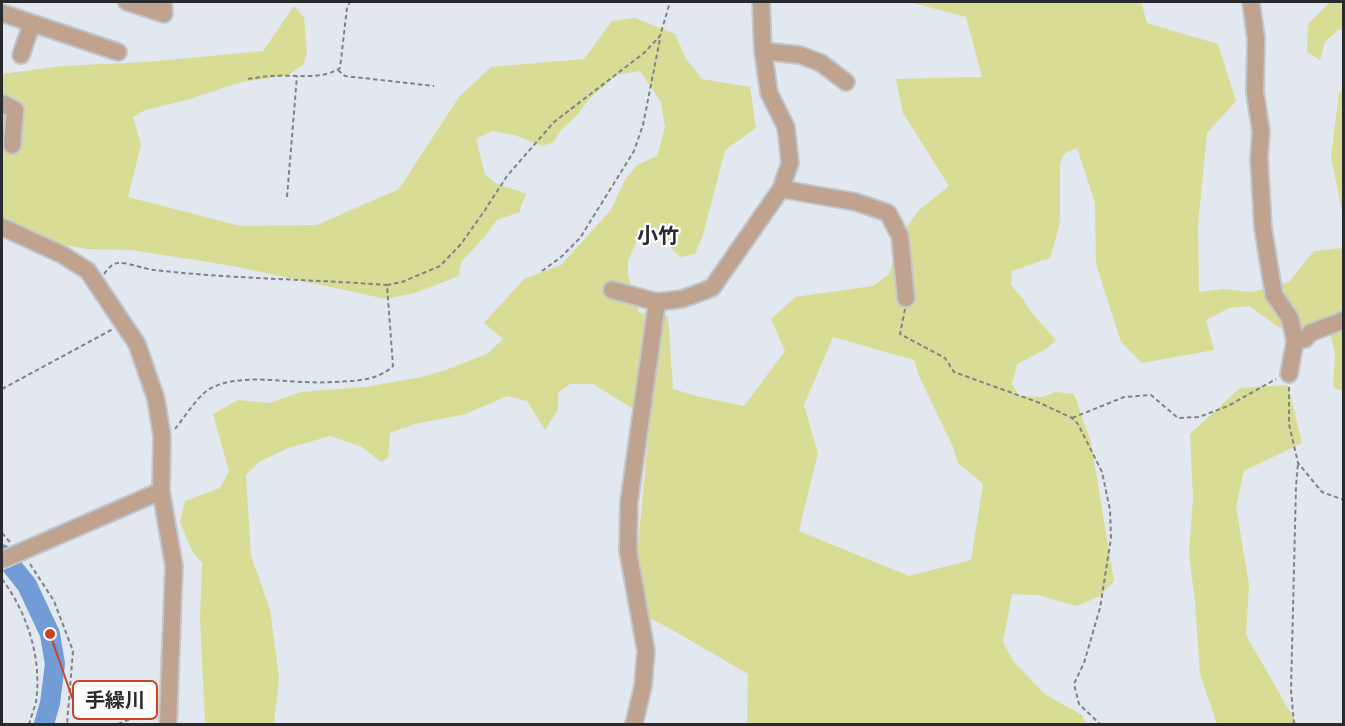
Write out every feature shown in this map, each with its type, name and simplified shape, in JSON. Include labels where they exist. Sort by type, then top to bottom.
[{"type":"street","points":[[127,2],[164,14],[163,2]]},
{"type":"street","points":[[612,290],[657,302],[682,299],[712,288],[781,189],[790,163],[786,127],[769,93],[763,51],[761,2]]},
{"type":"street","points":[[1251,2],[1256,39],[1256,92],[1261,132],[1259,158],[1263,228],[1274,295],[1290,318],[1295,341],[1289,374]]},
{"type":"street","points":[[2,13],[118,52]]},
{"type":"street","points":[[21,55],[32,23]]},
{"type":"street","points":[[763,51],[800,55],[821,63],[846,82]]},
{"type":"street","points":[[2,104],[15,110],[12,145]]},
{"type":"street","points":[[781,189],[856,202],[888,213],[900,236],[906,298]]},
{"type":"street","points":[[2,227],[63,255],[88,271],[137,344],[156,399],[162,436],[161,491],[174,566],[168,724]]},
{"type":"street","points":[[634,724],[643,686],[646,651],[628,551],[629,502],[657,302]]},
{"type":"street","points":[[1295,341],[1305,339],[1310,333],[1344,320]]},
{"type":"street","points":[[2,560],[161,491]]},
{"type":"path","points":[[248,79],[273,75],[324,74],[340,68],[347,8],[350,2]]},
{"type":"path","points":[[542,271],[580,238],[634,151],[643,125],[660,36],[670,2]]},
{"type":"path","points":[[96,283],[111,266],[118,263],[148,270],[194,274],[387,285],[402,282],[440,266],[461,244],[507,176],[554,122],[644,53],[660,36]]},
{"type":"path","points":[[337,70],[345,76],[434,87]]},
{"type":"path","points":[[287,197],[297,76]]},
{"type":"path","points":[[162,446],[205,393],[227,382],[257,380],[306,383],[341,382],[365,380],[387,372],[393,366],[387,285]]},
{"type":"path","points":[[906,298],[900,334],[945,358],[954,372],[1040,403],[1072,418],[1078,424],[1102,472],[1110,510],[1111,538],[1100,608],[1084,663],[1074,684],[1079,704],[1100,724]]},
{"type":"path","points":[[2,389],[123,324]]},
{"type":"path","points":[[1072,418],[1124,397],[1151,395],[1178,418],[1199,417],[1228,406],[1289,374],[1288,424],[1298,463],[1291,690],[1294,724]]},
{"type":"path","points":[[1298,463],[1322,492],[1344,500]]},
{"type":"path","points":[[21,552],[54,601],[73,651],[67,724]]},
{"type":"path","points":[[2,579],[20,606],[31,635],[37,668],[36,702],[29,724]]},
{"type":"path","points":[[118,724],[169,703]]},
{"type":"green space","points":[[909,2],[1141,2],[1147,23],[1218,44],[1236,101],[1207,133],[1198,226],[1199,292],[1223,289],[1252,292],[1289,282],[1314,251],[1343,248],[1343,391],[1333,388],[1335,354],[1328,324],[1320,320],[1287,333],[1249,306],[1229,308],[1206,320],[1214,350],[1142,363],[1121,342],[1096,264],[1095,203],[1077,148],[1065,153],[1060,163],[1060,223],[1050,258],[1012,271],[1011,285],[1056,340],[1046,349],[1017,364],[1012,384],[1019,396],[1043,397],[1056,392],[1074,394],[1091,442],[1114,581],[1100,596],[1077,606],[1037,595],[1012,594],[1003,642],[1013,661],[1046,695],[1082,715],[1086,724],[752,724],[747,722],[748,674],[649,618],[637,555],[650,419],[593,384],[570,384],[558,393],[558,410],[545,430],[527,401],[507,396],[466,414],[415,424],[390,433],[388,458],[381,462],[362,447],[330,436],[288,448],[259,462],[246,475],[251,556],[270,609],[279,678],[274,724],[205,724],[200,619],[202,563],[192,551],[180,522],[185,501],[220,488],[229,472],[213,414],[238,400],[269,403],[301,392],[365,387],[417,378],[443,371],[487,354],[503,339],[484,323],[524,279],[561,265],[611,210],[625,180],[637,165],[657,156],[665,127],[661,102],[640,71],[617,75],[590,98],[561,130],[554,142],[542,146],[515,135],[492,131],[476,139],[485,174],[495,183],[527,194],[520,212],[497,220],[461,262],[459,276],[415,293],[386,299],[233,266],[131,250],[87,249],[40,240],[8,218],[2,219],[2,74],[61,66],[146,62],[263,51],[294,6],[304,17],[307,53],[303,65],[286,76],[241,82],[187,100],[145,110],[133,117],[141,145],[128,197],[240,226],[317,225],[399,189],[459,97],[491,67],[584,59],[612,21],[635,18],[675,34],[686,59],[702,79],[750,87],[756,128],[725,150],[703,235],[695,254],[680,257],[655,227],[640,233],[628,261],[628,275],[639,313],[668,316],[673,389],[744,406],[785,351],[771,319],[795,297],[873,286],[889,274],[900,236],[919,210],[949,186],[903,113],[896,79],[982,77],[966,17]],"holes":[[[833,337],[914,360],[958,463],[983,484],[971,560],[909,576],[799,531],[818,453],[804,405]]]},
{"type":"green space","points":[[1330,2],[1343,2],[1343,31],[1339,29],[1325,42],[1320,60],[1307,52],[1308,24]]},
{"type":"green space","points":[[1343,87],[1343,217],[1331,156],[1339,94]]},
{"type":"green space","points":[[1288,385],[1302,443],[1244,471],[1236,506],[1249,585],[1246,635],[1297,724],[1217,724],[1200,674],[1189,552],[1193,498],[1190,434],[1240,388]]},
{"type":"waterway","points":[[2,554],[27,585],[50,634],[55,664],[50,703],[44,724]]},
{"type":"place","name":"手繰川","points":[[50,634]]},
{"type":"district","name":"小竹","points":[[658,236]]}]
